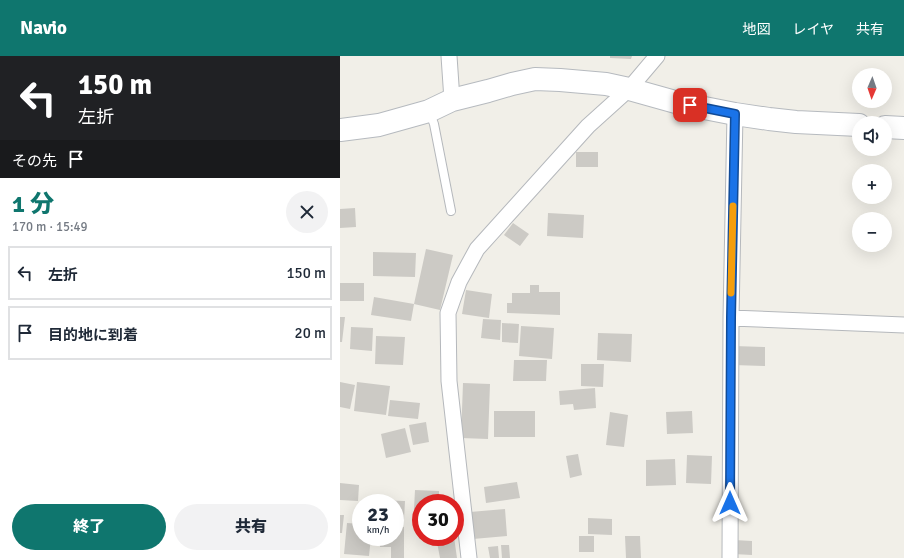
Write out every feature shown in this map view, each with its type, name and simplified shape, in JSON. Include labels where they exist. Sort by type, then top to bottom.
[{"type":"street","points":[[449,56],[452,100]]},
{"type":"street","points":[[469,558],[449,381],[448,313],[459,282],[477,249],[588,126],[629,89],[657,56]]},
{"type":"street","points":[[340,130],[378,125],[429,111],[452,100],[512,84],[535,80],[560,80],[606,84],[735,114],[796,122],[852,125]]},
{"type":"street","points":[[730,558],[731,318],[735,114]]},
{"type":"street","points":[[892,127],[904,128]]},
{"type":"street","points":[[731,318],[904,325]]},
{"type":"lane","points":[[429,111],[434,124],[451,212]]},
{"type":"building","points":[[610,56],[632,56],[631,59],[610,58]]},
{"type":"building","points":[[576,152],[598,152],[598,167],[576,167]]},
{"type":"building","points":[[355,208],[356,227],[340,228],[340,209]]},
{"type":"building","points":[[548,213],[584,215],[583,238],[547,236]]},
{"type":"building","points":[[513,223],[529,234],[520,246],[504,235]]},
{"type":"building","points":[[426,249],[453,255],[440,310],[414,304]]},
{"type":"building","points":[[373,252],[416,253],[415,277],[373,276]]},
{"type":"building","points":[[340,283],[364,283],[364,301],[340,301]]},
{"type":"building","points":[[530,285],[539,285],[539,292],[560,292],[560,315],[507,313],[507,303],[512,303],[512,293],[530,293]]},
{"type":"building","points":[[466,290],[492,294],[489,318],[462,314]]},
{"type":"building","points":[[374,297],[414,304],[411,321],[371,315]]},
{"type":"building","points":[[340,317],[345,317],[342,342],[340,342]]},
{"type":"building","points":[[483,319],[501,320],[500,340],[481,338]]},
{"type":"building","points":[[502,323],[519,324],[518,343],[502,342]]},
{"type":"building","points":[[521,326],[554,328],[552,359],[519,356]]},
{"type":"building","points":[[351,327],[373,328],[372,351],[350,349]]},
{"type":"building","points":[[598,333],[632,334],[631,362],[597,360]]},
{"type":"building","points":[[376,336],[405,337],[403,365],[375,364]]},
{"type":"building","points":[[734,346],[765,347],[765,366],[733,365]]},
{"type":"building","points":[[514,360],[547,360],[546,381],[513,381]]},
{"type":"building","points":[[581,364],[604,364],[603,387],[581,386]]},
{"type":"building","points":[[340,382],[355,385],[350,409],[340,407]]},
{"type":"building","points":[[357,382],[390,386],[386,415],[354,411]]},
{"type":"building","points":[[463,383],[490,384],[488,439],[461,438]]},
{"type":"building","points":[[595,388],[596,408],[574,410],[573,404],[560,405],[559,391]]},
{"type":"building","points":[[390,400],[420,403],[418,419],[388,416]]},
{"type":"building","points":[[494,411],[535,411],[535,437],[494,437]]},
{"type":"building","points":[[692,411],[693,433],[667,434],[666,412]]},
{"type":"building","points":[[610,412],[628,415],[624,447],[606,445]]},
{"type":"building","points":[[426,422],[429,442],[413,445],[409,425]]},
{"type":"building","points":[[405,428],[411,452],[386,458],[381,434]]},
{"type":"building","points":[[578,454],[582,475],[570,478],[566,456]]},
{"type":"building","points":[[687,455],[712,456],[711,484],[686,483]]},
{"type":"building","points":[[675,459],[676,485],[646,486],[646,460]]},
{"type":"building","points":[[517,482],[520,498],[486,503],[484,487]]},
{"type":"building","points":[[340,483],[359,485],[358,494],[352,494],[352,501],[340,500]]},
{"type":"building","points":[[415,490],[439,491],[439,494],[415,494]]},
{"type":"building","points":[[505,509],[507,536],[473,539],[470,512]]},
{"type":"building","points":[[340,515],[344,515],[342,533],[340,533]]},
{"type":"building","points":[[588,518],[612,519],[612,535],[588,534]]},
{"type":"building","points":[[347,523],[352,523],[352,546],[370,546],[369,556],[344,554]]},
{"type":"building","points":[[579,536],[594,536],[594,552],[579,552]]},
{"type":"building","points":[[625,536],[640,536],[641,558],[626,558]]},
{"type":"building","points":[[734,540],[752,541],[752,555],[733,554]]},
{"type":"building","points":[[501,545],[509,545],[510,558],[502,558]]},
{"type":"building","points":[[404,546],[404,558],[391,558],[391,547],[380,547]]},
{"type":"building","points":[[438,546],[455,546],[457,558],[440,558]]},
{"type":"building","points":[[498,546],[499,558],[490,558],[488,547]]},
{"type":"slow traffic","points":[[731,293],[733,206]]},
{"type":"route","points":[[690,105],[735,114],[731,318],[730,503]]}]
